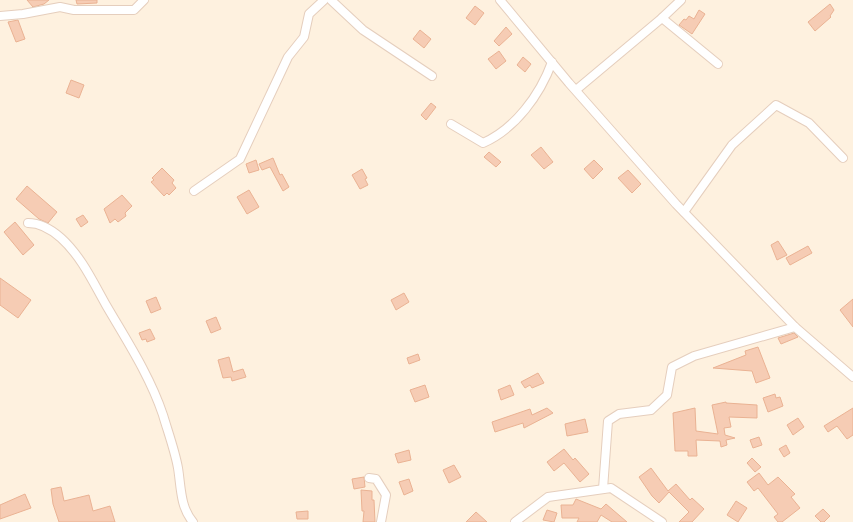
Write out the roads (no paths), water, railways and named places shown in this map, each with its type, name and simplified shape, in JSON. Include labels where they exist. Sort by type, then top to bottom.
[{"type":"street","points":[[0,16],[23,14],[60,7],[74,10],[134,10],[144,0]]},
{"type":"street","points":[[194,191],[240,159],[288,57],[304,37],[310,14],[324,0]]},
{"type":"street","points":[[331,0],[363,30],[432,76]]},
{"type":"street","points":[[500,0],[576,90],[684,212],[795,327],[853,377]]},
{"type":"street","points":[[576,90],[662,18],[680,0]]},
{"type":"street","points":[[662,18],[718,64]]},
{"type":"street","points":[[451,124],[483,143],[492,139],[521,115],[545,81],[552,62]]},
{"type":"street","points":[[684,212],[732,145],[776,105],[809,123],[843,158]]},
{"type":"street","points":[[28,223],[35,223],[48,228],[69,247],[90,277],[148,377],[163,415],[178,467],[180,489],[187,516],[193,522]]},
{"type":"street","points":[[603,489],[608,421],[619,414],[651,410],[667,395],[672,367],[689,359],[795,327]]},
{"type":"street","points":[[370,478],[376,479],[386,495],[381,522]]},
{"type":"street","points":[[515,522],[548,497],[612,488],[662,522]]}]
